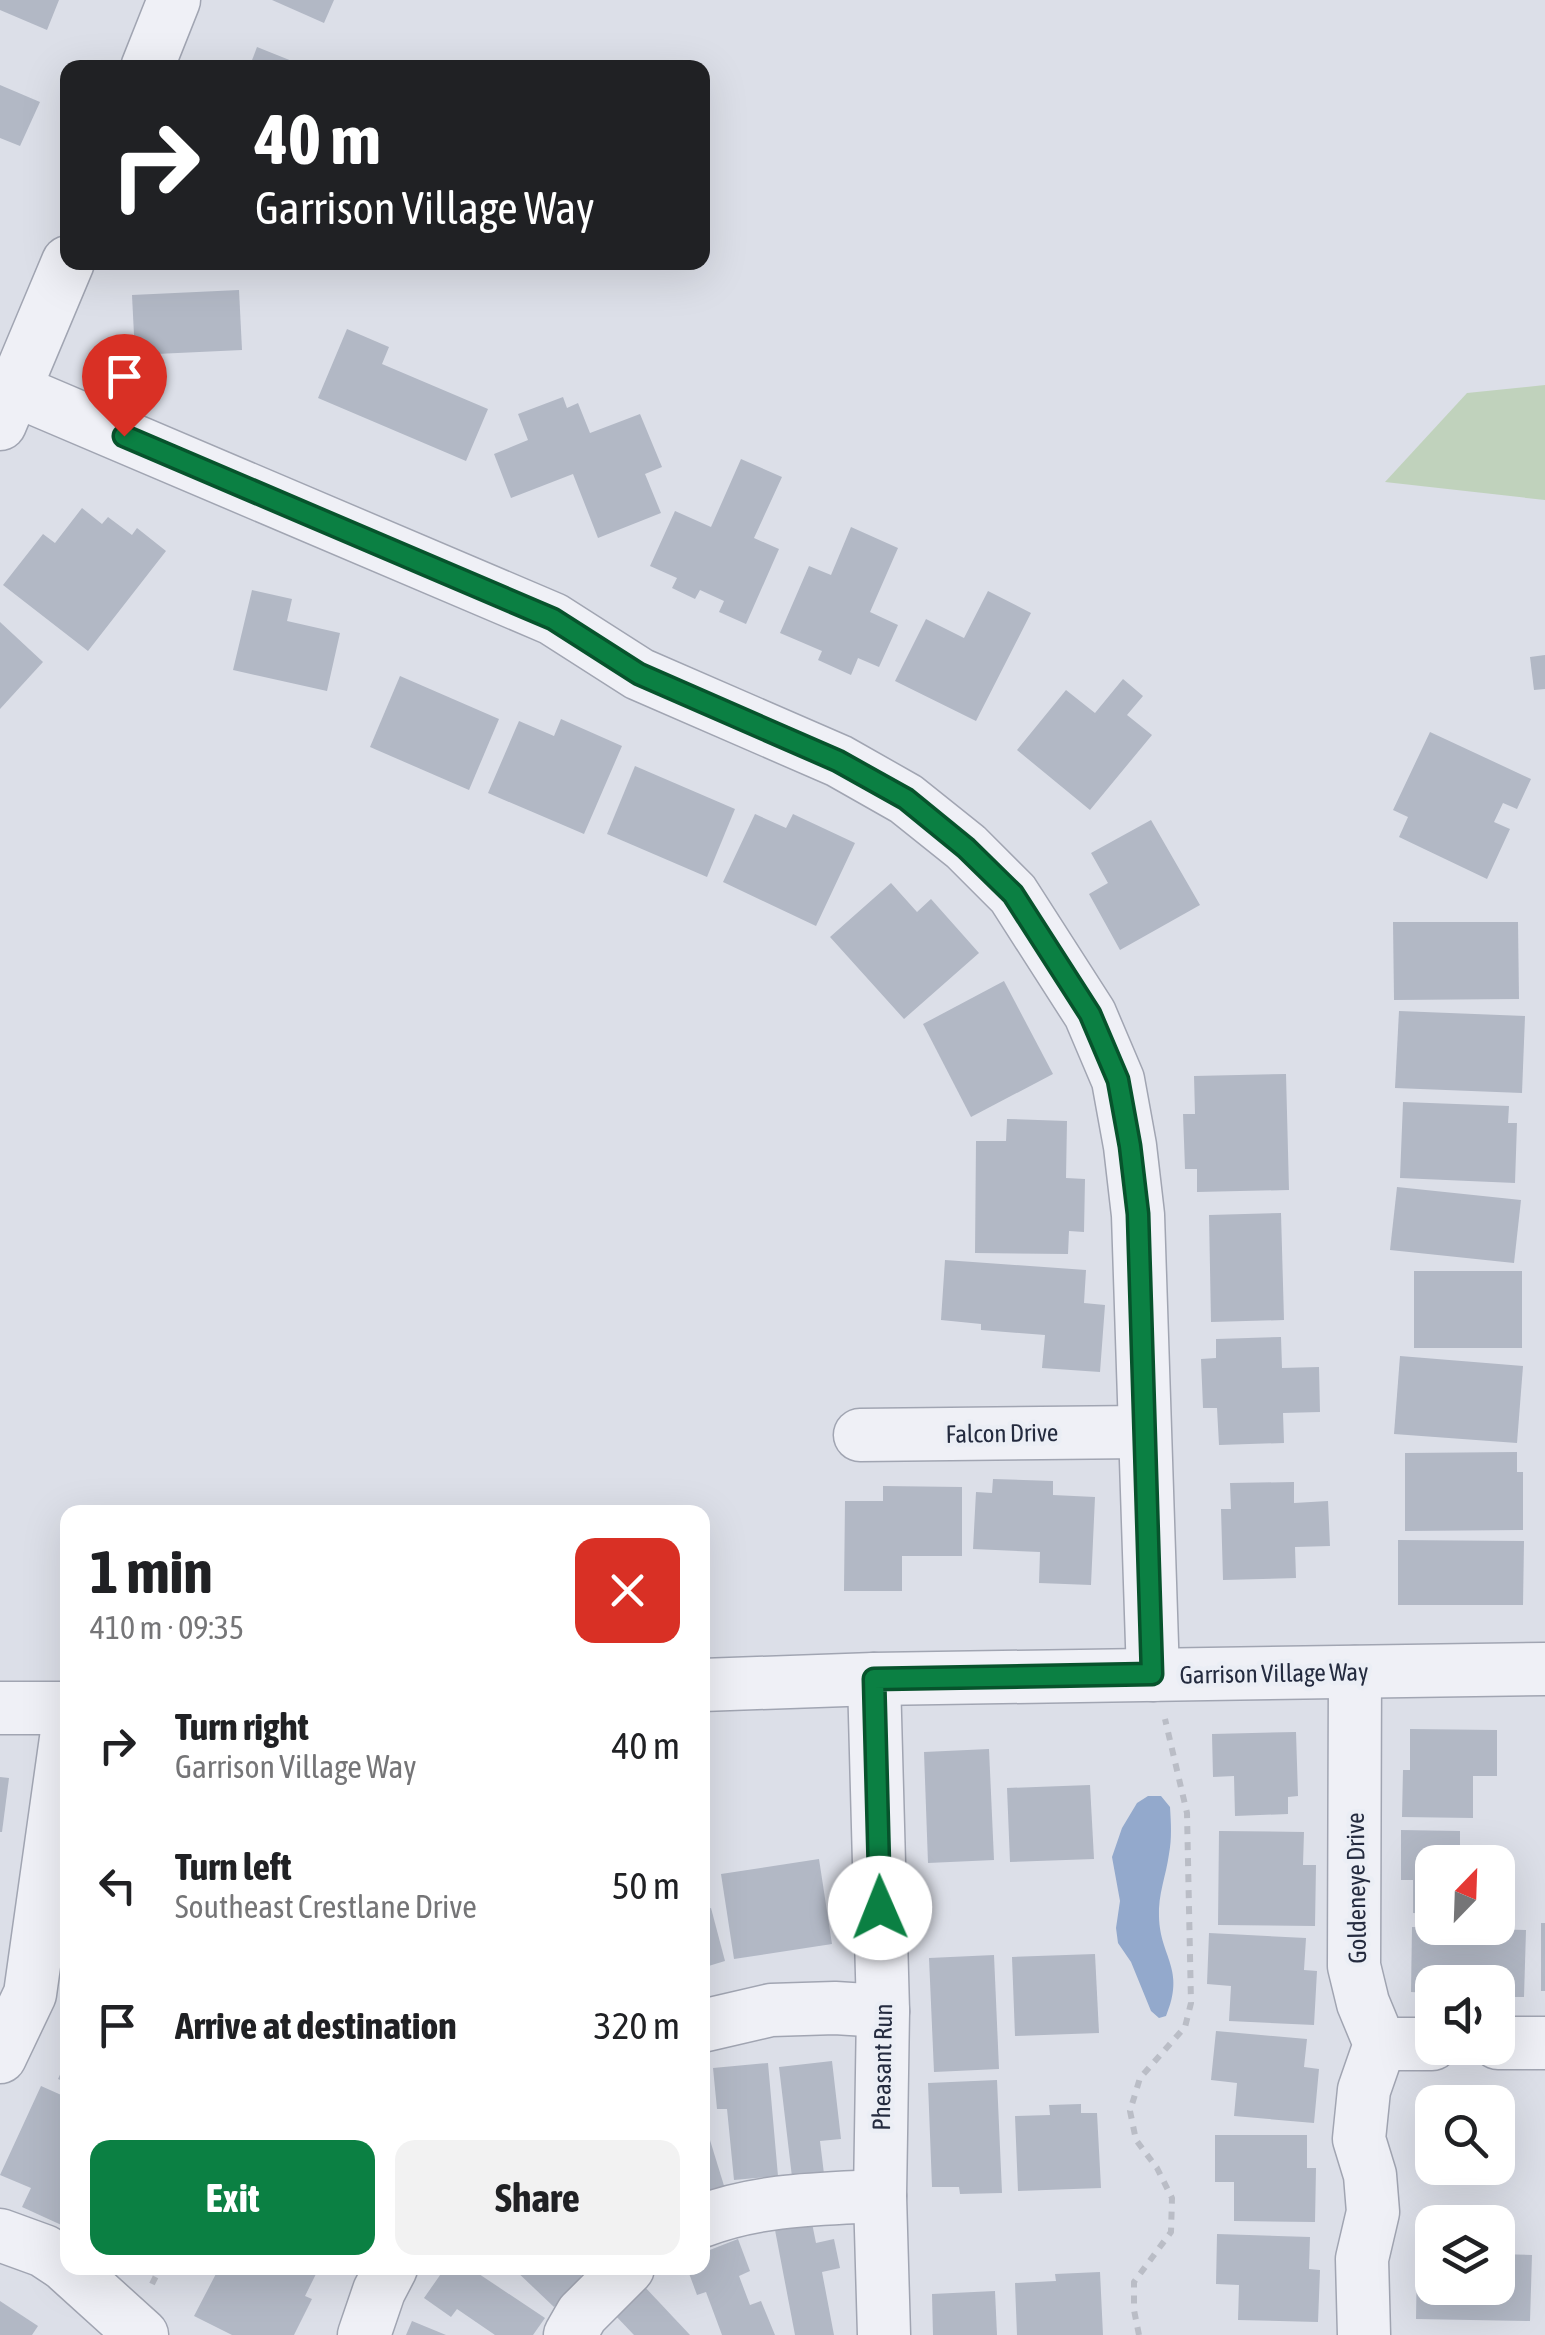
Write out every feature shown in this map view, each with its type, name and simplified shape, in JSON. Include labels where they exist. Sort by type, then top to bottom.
[{"type":"street","points":[[150,60],[174,0]]},
{"type":"street","points":[[65,270],[8,407],[553,619],[639,674],[838,761],[906,799],[966,848],[1013,894],[1090,1014],[1118,1080],[1130,1146],[1138,1214],[1152,1674]]},
{"type":"street","name":"Falcon Drive","points":[[860,1435],[1143,1432]]},
{"type":"street","name":"Garrison Village Way","points":[[710,1685],[1545,1669]]},
{"type":"street","name":"Goldeneye Drive","points":[[1355,1672],[1354,1966],[1363,2003],[1380,2044]]},
{"type":"street","name":"Pheasant Run","points":[[874,1679],[883,2011],[880,2196],[884,2335]]},
{"type":"street","points":[[0,1708],[60,1708]]},
{"type":"street","points":[[0,2057],[30,1994],[60,1781]]},
{"type":"street","points":[[710,2024],[771,2010],[883,2011]]},
{"type":"street","points":[[1515,2043],[1545,2042]]},
{"type":"street","points":[[1364,2335],[1362,2259],[1373,2212],[1370,2175],[1359,2139],[1364,2090],[1380,2044],[1415,2044]]},
{"type":"street","points":[[710,2219],[731,2210],[783,2202],[880,2196]]},
{"type":"street","points":[[0,2235],[44,2251],[60,2262]]},
{"type":"street","points":[[76,2275],[142,2335]]},
{"type":"street","points":[[364,2335],[388,2275]]},
{"type":"street","points":[[570,2335],[582,2314],[621,2275]]},
{"type":"path","points":[[1139,2335],[1134,2282],[1170,2232],[1172,2198],[1158,2168],[1136,2140],[1130,2111],[1140,2078],[1185,2027],[1192,2003],[1187,1814],[1152,1674]]},
{"type":"green space","points":[[1545,385],[1545,500],[1385,482],[1467,393]]},
{"type":"water","points":[[1148,1796],[1161,1796],[1170,1807],[1171,1819],[1159,1917],[1173,1986],[1166,2016],[1159,2018],[1151,2011],[1131,1962],[1118,1943],[1120,1901],[1112,1857],[1122,1828],[1137,1803]]},
{"type":"building","points":[[0,0],[59,0],[47,30],[0,10]]},
{"type":"building","points":[[272,0],[334,0],[324,23]]},
{"type":"building","points":[[257,47],[290,60],[252,60]]},
{"type":"building","points":[[0,85],[40,102],[20,146],[0,138]]},
{"type":"building","points":[[239,290],[242,350],[135,355],[132,295]]},
{"type":"building","points":[[347,329],[389,347],[382,364],[488,409],[466,461],[318,398]]},
{"type":"building","points":[[563,397],[567,408],[578,403],[590,433],[640,414],[662,467],[645,474],[661,513],[598,538],[573,474],[511,498],[494,454],[528,440],[518,414]]},
{"type":"building","points":[[741,459],[782,477],[754,538],[779,549],[746,624],[719,612],[724,601],[700,590],[695,599],[672,588],[677,578],[650,566],[675,511],[711,527]]},
{"type":"building","points":[[82,508],[102,524],[108,517],[132,535],[137,528],[166,551],[88,651],[3,585],[43,534],[55,543]]},
{"type":"building","points":[[851,527],[898,548],[870,612],[898,625],[879,667],[858,658],[851,675],[818,660],[822,651],[780,633],[809,566],[831,575]]},
{"type":"building","points":[[252,590],[292,599],[287,621],[340,633],[327,691],[233,670]]},
{"type":"building","points":[[988,591],[1031,613],[976,721],[895,681],[926,619],[964,638]]},
{"type":"building","points":[[0,622],[43,662],[0,709]]},
{"type":"building","points":[[1545,655],[1545,689],[1534,690],[1530,657]]},
{"type":"building","points":[[400,676],[499,719],[469,790],[370,747]]},
{"type":"building","points":[[1123,679],[1143,696],[1127,715],[1152,735],[1090,810],[1017,750],[1066,690],[1095,713]]},
{"type":"building","points":[[561,719],[622,746],[584,834],[488,793],[519,721],[554,736]]},
{"type":"building","points":[[1430,732],[1531,779],[1517,809],[1503,803],[1494,822],[1510,829],[1487,879],[1399,837],[1408,817],[1393,810]]},
{"type":"building","points":[[635,766],[735,809],[707,877],[607,834]]},
{"type":"building","points":[[755,814],[786,828],[793,814],[855,843],[816,926],[723,882]]},
{"type":"building","points":[[1151,820],[1200,905],[1120,950],[1089,894],[1108,883],[1091,853]]},
{"type":"building","points":[[891,883],[917,912],[931,899],[979,953],[904,1019],[830,937]]},
{"type":"building","points":[[1393,922],[1518,922],[1519,999],[1394,1000]]},
{"type":"building","points":[[1004,981],[1053,1074],[971,1117],[923,1024]]},
{"type":"building","points":[[1399,1011],[1525,1016],[1522,1093],[1395,1088]]},
{"type":"building","points":[[1286,1074],[1289,1190],[1197,1192],[1197,1169],[1185,1169],[1183,1114],[1195,1114],[1194,1076]]},
{"type":"building","points":[[1403,1102],[1509,1106],[1508,1123],[1517,1123],[1515,1183],[1400,1178]]},
{"type":"building","points":[[1007,1119],[1067,1121],[1066,1178],[1085,1179],[1084,1232],[1069,1231],[1068,1254],[975,1253],[976,1141],[1006,1141]]},
{"type":"building","points":[[1397,1187],[1521,1200],[1514,1263],[1390,1250]]},
{"type":"building","points":[[1281,1213],[1284,1320],[1211,1322],[1209,1215]]},
{"type":"building","points":[[945,1260],[1086,1270],[1084,1303],[1105,1305],[1100,1372],[1042,1368],[1045,1335],[981,1330],[981,1324],[941,1320]]},
{"type":"building","points":[[1414,1271],[1522,1271],[1522,1348],[1414,1348]]},
{"type":"building","points":[[1281,1337],[1282,1368],[1319,1367],[1320,1412],[1283,1413],[1284,1443],[1219,1445],[1217,1408],[1203,1408],[1201,1359],[1216,1358],[1216,1339]]},
{"type":"building","points":[[1400,1356],[1523,1366],[1517,1443],[1394,1434]]},
{"type":"building","points":[[1517,1452],[1517,1472],[1523,1472],[1523,1530],[1405,1531],[1405,1453]]},
{"type":"building","points":[[993,1479],[1053,1481],[1053,1495],[1095,1497],[1091,1585],[1039,1583],[1040,1552],[973,1549],[976,1492],[992,1493]]},
{"type":"building","points":[[1294,1482],[1294,1503],[1328,1501],[1330,1546],[1295,1547],[1296,1578],[1223,1580],[1221,1509],[1231,1509],[1230,1483]]},
{"type":"building","points":[[883,1486],[962,1487],[962,1556],[902,1556],[902,1591],[844,1591],[845,1501],[883,1501]]},
{"type":"building","points":[[1398,1540],[1524,1541],[1523,1605],[1398,1605]]},
{"type":"building","points":[[1410,1729],[1497,1730],[1497,1776],[1473,1776],[1473,1818],[1402,1817],[1403,1770],[1410,1770]]},
{"type":"building","points":[[1296,1732],[1298,1796],[1288,1797],[1288,1814],[1235,1816],[1234,1776],[1213,1777],[1212,1734]]},
{"type":"building","points":[[989,1749],[994,1860],[928,1863],[924,1752]]},
{"type":"building","points":[[0,1777],[9,1778],[2,1832],[0,1832]]},
{"type":"building","points":[[1090,1785],[1094,1859],[1010,1862],[1007,1788]]},
{"type":"building","points":[[1401,1830],[1460,1831],[1460,1845],[1415,1845],[1415,1913],[1413,1880],[1401,1880]]},
{"type":"building","points":[[1219,1831],[1304,1832],[1303,1865],[1316,1865],[1315,1926],[1218,1925]]},
{"type":"building","points":[[819,1859],[832,1944],[734,1959],[721,1874]]},
{"type":"building","points":[[710,1908],[725,1961],[710,1966]]},
{"type":"building","points":[[1541,1923],[1545,1923],[1545,1991],[1541,1991]]},
{"type":"building","points":[[1412,1927],[1415,1945],[1515,1945],[1515,1930],[1526,1930],[1524,1997],[1515,1997],[1515,1965],[1415,1965],[1415,1992],[1411,1992]]},
{"type":"building","points":[[1209,1933],[1306,1938],[1304,1970],[1317,1971],[1314,2025],[1229,2021],[1231,1986],[1207,1984]]},
{"type":"building","points":[[1095,1954],[1099,2033],[1015,2036],[1012,1957]]},
{"type":"building","points":[[994,1955],[999,2069],[934,2072],[929,1958]]},
{"type":"building","points":[[1216,2031],[1307,2039],[1304,2067],[1319,2069],[1314,2123],[1234,2116],[1237,2083],[1211,2080]]},
{"type":"building","points":[[832,2061],[841,2139],[820,2141],[824,2174],[792,2177],[779,2067]]},
{"type":"building","points":[[768,2063],[778,2176],[734,2180],[727,2109],[717,2109],[713,2068]]},
{"type":"building","points":[[997,2080],[1002,2193],[960,2194],[959,2187],[932,2187],[928,2083]]},
{"type":"building","points":[[41,2086],[60,2094],[60,2224],[22,2207],[31,2188],[0,2175]]},
{"type":"building","points":[[1081,2104],[1081,2113],[1097,2113],[1101,2188],[1018,2191],[1015,2116],[1050,2115],[1049,2105]]},
{"type":"building","points":[[1215,2135],[1307,2135],[1307,2168],[1316,2168],[1315,2222],[1234,2221],[1234,2182],[1215,2182]]},
{"type":"building","points":[[710,2140],[725,2189],[710,2194]]},
{"type":"building","points":[[812,2223],[816,2243],[834,2239],[840,2268],[822,2272],[834,2335],[795,2335],[775,2230]]},
{"type":"building","points":[[1217,2234],[1310,2237],[1309,2269],[1320,2270],[1318,2322],[1238,2320],[1239,2285],[1216,2284]]},
{"type":"building","points":[[738,2239],[750,2271],[739,2276],[750,2305],[761,2301],[775,2335],[722,2335],[706,2292],[697,2295],[690,2275],[710,2275],[710,2250]]},
{"type":"building","points":[[1515,2254],[1532,2255],[1530,2321],[1416,2319],[1416,2305],[1515,2305]]},
{"type":"building","points":[[1100,2272],[1103,2335],[1017,2335],[1015,2283],[1056,2281],[1055,2274]]},
{"type":"building","points":[[215,2275],[316,2275],[305,2296],[312,2299],[294,2335],[232,2335],[194,2316]]},
{"type":"building","points":[[440,2275],[480,2275],[545,2318],[533,2335],[495,2335],[457,2309],[451,2317],[424,2298]]},
{"type":"building","points":[[520,2275],[581,2275],[554,2307]]},
{"type":"building","points":[[643,2285],[690,2335],[634,2335],[613,2313]]},
{"type":"building","points":[[995,2291],[997,2335],[933,2335],[932,2294]]},
{"type":"building","points":[[0,2301],[38,2326],[32,2335],[0,2335]]},
{"type":"building","points":[[412,2321],[446,2335],[406,2335]]},
{"type":"route","points":[[124,436],[553,619],[639,674],[838,761],[906,799],[966,848],[1013,894],[1090,1014],[1118,1080],[1138,1214],[1152,1674],[874,1679],[880,1908]]}]
